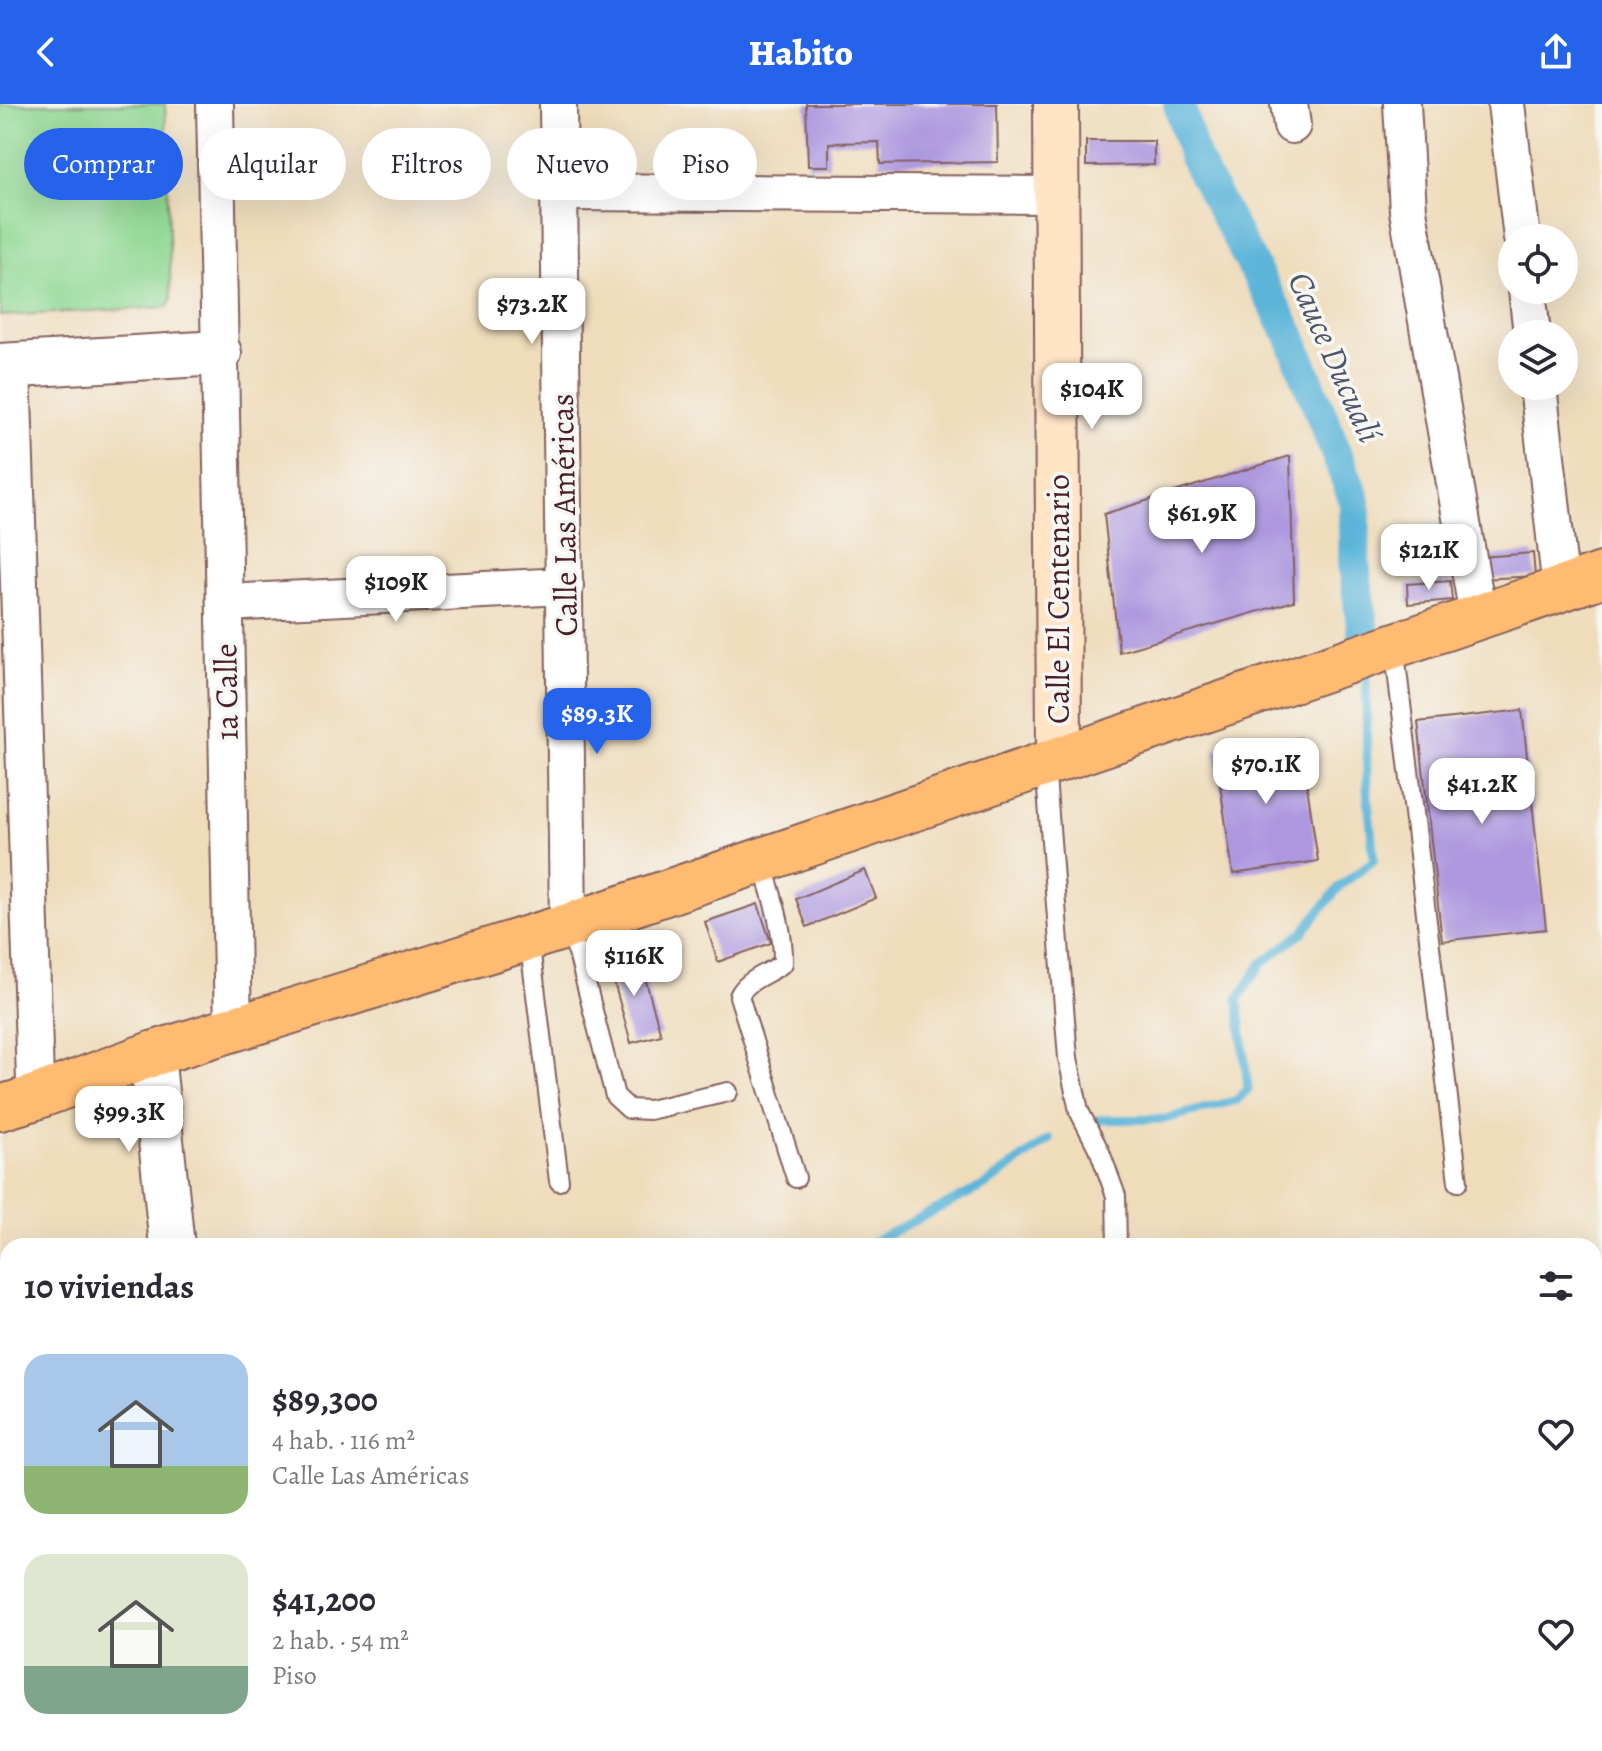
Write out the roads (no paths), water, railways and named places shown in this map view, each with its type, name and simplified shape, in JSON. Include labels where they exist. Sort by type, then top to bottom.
[{"type":"main road","name":"Calle El Centenario","points":[[1052,762],[1056,104]]},
{"type":"main road","points":[[16,1103],[152,1054],[548,932],[1602,575]]},
{"type":"street","name":"1a Calle","points":[[215,104],[233,1030]]},
{"type":"street","name":"Calle Las Américas","points":[[558,104],[559,128]]},
{"type":"street","points":[[1402,104],[1408,211],[1478,616]]},
{"type":"street","points":[[1506,104],[1520,224]]},
{"type":"street","points":[[637,192],[1056,195]]},
{"type":"street","name":"Calle Las Américas","points":[[548,932],[565,586],[560,200]]},
{"type":"street","points":[[16,1103],[35,1081],[6,366],[219,353]]},
{"type":"street","points":[[1540,400],[1561,589]]},
{"type":"street","points":[[225,603],[565,586]]},
{"type":"street","points":[[152,1054],[171,1238]]},
{"type":"lane","points":[[1394,645],[1458,1182]]},
{"type":"lane","points":[[1052,762],[1068,1058],[1079,1111],[1100,1152],[1116,1196],[1117,1238]]},
{"type":"lane","points":[[761,860],[784,950],[783,963],[744,986],[739,996],[796,1178]]},
{"type":"lane","points":[[548,932],[578,953],[615,1096],[629,1109],[649,1110],[728,1092]]},
{"type":"lane","points":[[548,932],[559,1181]]},
{"type":"waterway","name":"Cauce Ducualí","points":[[1179,104],[1194,157],[1290,335],[1355,501],[1354,564],[1366,655]]},
{"type":"waterway","points":[[1096,1120],[1165,1119],[1237,1100],[1248,1089],[1238,999],[1262,963],[1302,933],[1340,886],[1374,860],[1367,790],[1366,666]]},
{"type":"waterway","points":[[880,1238],[987,1184],[1049,1139]]}]
